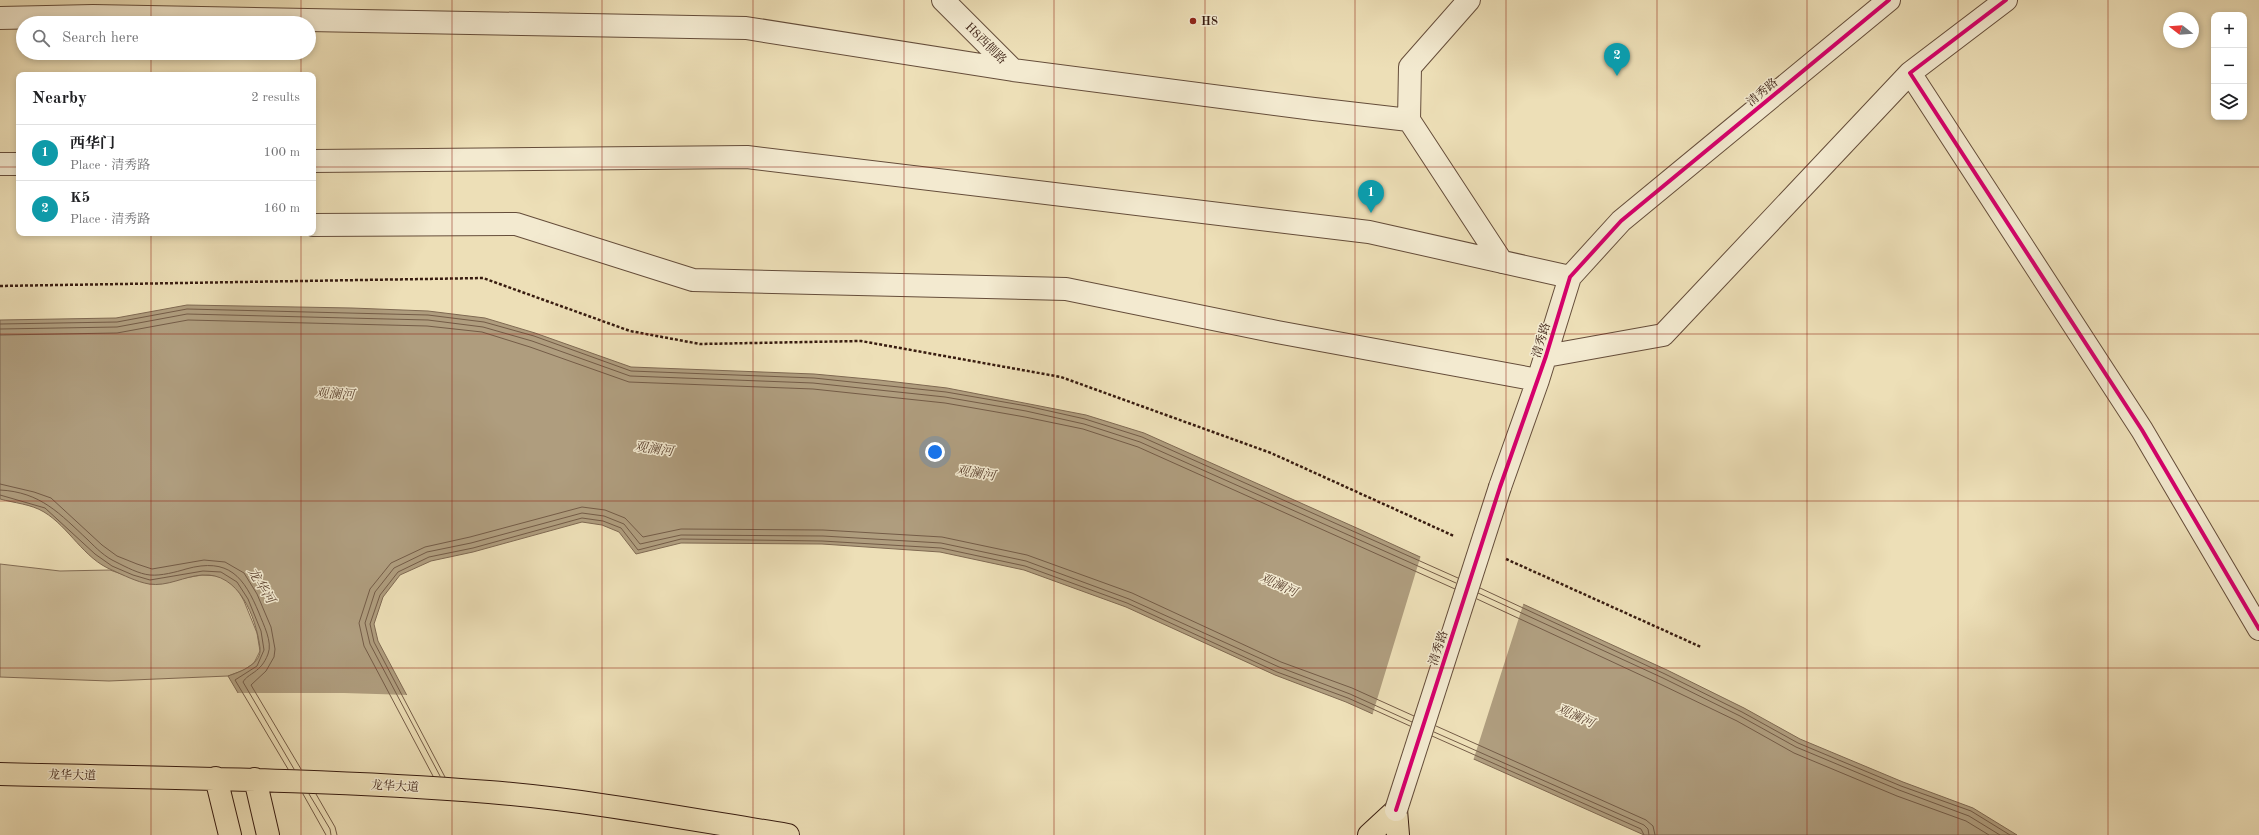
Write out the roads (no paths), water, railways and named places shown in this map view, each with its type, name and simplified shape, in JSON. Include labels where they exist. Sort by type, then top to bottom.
[{"type":"main road","name":"龙华大道","points":[[0,774],[298,780],[490,792],[596,804],[788,835]]},
{"type":"main road","points":[[216,778],[230,835]]},
{"type":"main road","points":[[255,779],[268,835]]},
{"type":"main road","points":[[1369,835],[1396,810]]},
{"type":"main road","points":[[1396,810],[1398,835]]},
{"type":"street","points":[[76,0],[93,16],[109,0]]},
{"type":"street","name":"H8西側路","points":[[943,0],[1013,70]]},
{"type":"street","points":[[1469,0],[1410,67],[1409,120],[1502,262]]},
{"type":"street","name":"清秀路","points":[[1396,810],[1500,487],[1546,356],[1570,277],[1622,220],[1889,0]]},
{"type":"street","points":[[1546,356],[1663,335],[1910,73],[2006,0]]},
{"type":"street","points":[[0,18],[16,18]]},
{"type":"street","points":[[316,20],[746,28],[1013,70],[1409,120]]},
{"type":"street","points":[[1910,73],[2142,430],[2259,629]]},
{"type":"street","points":[[316,161],[747,156],[1369,232],[1570,277]]},
{"type":"street","points":[[0,164],[16,164]]},
{"type":"street","points":[[316,225],[516,224],[693,280],[1066,289],[1277,332],[1538,380]]},
{"type":"water","points":[[187,305],[428,311],[485,318],[535,333],[631,367],[814,374],[879,380],[947,388],[1086,415],[1144,433],[1359,529],[1667,670],[1744,708],[1800,739],[1903,782],[1973,808],[2017,835],[1644,835],[1346,702],[1275,675],[1126,607],[1024,570],[940,552],[822,544],[681,543],[636,554],[619,532],[602,525],[582,522],[473,552],[431,561],[400,575],[383,597],[374,624],[378,641],[481,835],[322,835],[228,676],[254,663],[260,654],[258,636],[250,610],[236,589],[226,581],[215,576],[202,575],[156,585],[135,580],[102,565],[85,551],[53,518],[39,509],[0,499],[0,320],[116,318]]},
{"type":"place","name":"H8","points":[[1193,21]]},
{"type":"place","name":"K5","points":[[1617,76]]},
{"type":"place","name":"西华门","points":[[1371,213]]},
{"type":"water label","name":"观澜河","points":[[335,393]]},
{"type":"water label","name":"观澜河","points":[[654,448]]},
{"type":"water label","name":"观澜河","points":[[976,472]]},
{"type":"water label","name":"观澜河","points":[[1279,584]]},
{"type":"water label","name":"龙华河","points":[[262,585]]},
{"type":"water label","name":"观澜河","points":[[1576,715]]}]
